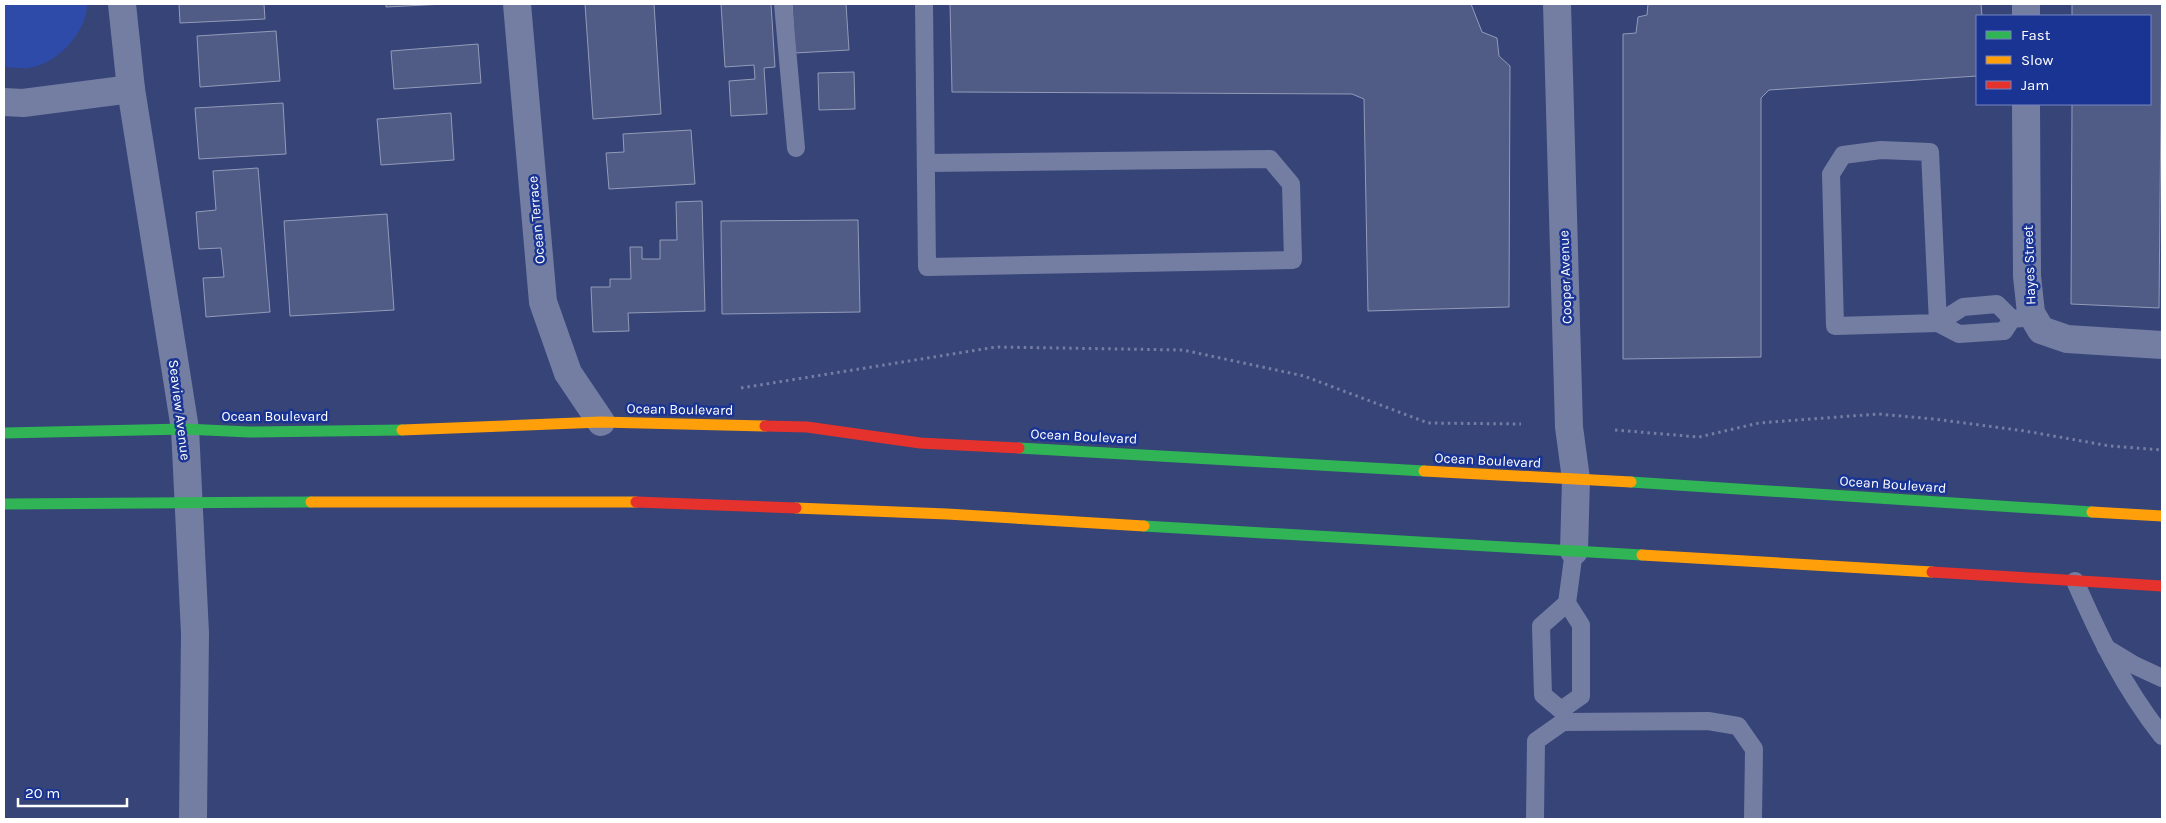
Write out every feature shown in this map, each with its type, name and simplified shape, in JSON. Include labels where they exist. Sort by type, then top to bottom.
[{"type":"main road","name":"Ocean Boulevard","points":[[4,433],[185,429],[249,432],[456,429],[601,422],[807,427],[920,442],[1576,479],[2162,516]]},
{"type":"main road","points":[[4,504],[511,501],[756,505],[2162,586]]},
{"type":"street","name":"Seaview Avenue","points":[[122,4],[131,89],[185,429],[195,633],[193,819]]},
{"type":"street","name":"Ocean Terrace","points":[[517,4],[544,302],[568,373],[601,422]]},
{"type":"street","name":"Cooper Avenue","points":[[1557,4],[1569,427],[1576,479],[1574,551]]},
{"type":"street","points":[[4,102],[23,103],[131,89]]},
{"type":"street","name":"Hayes Street","points":[[2026,105],[2027,276],[2031,313],[2023,318],[2041,330],[2067,339],[2162,345]]},
{"type":"lane","points":[[783,4],[796,148]]},
{"type":"lane","points":[[924,4],[927,267],[1293,260],[1291,184],[1270,159],[926,163]]},
{"type":"lane","points":[[1938,322],[1930,152],[1880,150],[1843,155],[1831,174],[1835,326],[1938,322],[1963,307],[1997,304],[2023,318],[2004,331],[1959,334],[1938,322]]},
{"type":"lane","points":[[1535,819],[1536,741],[1581,696],[1581,625],[1567,603],[1574,551]]},
{"type":"lane","points":[[2075,581],[2104,647],[2138,704],[2162,736]]},
{"type":"lane","points":[[1567,603],[1541,626],[1543,696],[1562,716],[1708,721],[1738,726],[1754,749],[1753,819]]},
{"type":"lane","points":[[2104,647],[2134,665],[2162,678]]},
{"type":"path","points":[[741,388],[996,347],[1183,350],[1304,376],[1428,422],[1521,424]]},
{"type":"path","points":[[1615,430],[1699,437],[1759,423],[1878,414],[1943,420],[2025,431],[2110,446],[2162,450]]},
{"type":"shaded area","points":[[4,4],[87,4],[82,26],[68,46],[49,61],[38,66],[21,68],[4,67]]},
{"type":"building","points":[[179,4],[264,4],[265,19],[180,23]]},
{"type":"building","points":[[386,4],[445,4],[386,7]]},
{"type":"building","points":[[585,4],[654,4],[661,114],[593,119]]},
{"type":"building","points":[[721,4],[771,4],[775,67],[764,68],[767,114],[731,116],[729,81],[755,79],[754,65],[725,67]]},
{"type":"building","points":[[792,4],[846,4],[849,50],[795,53]]},
{"type":"building","points":[[950,4],[1471,4],[1482,32],[1497,38],[1499,56],[1510,66],[1509,307],[1368,311],[1364,99],[1352,94],[952,92]]},
{"type":"building","points":[[1648,4],[1981,4],[1982,15],[1976,15],[1976,76],[1769,90],[1761,98],[1761,357],[1623,359],[1623,34],[1636,33],[1638,17],[1647,15]]},
{"type":"building","points":[[2072,4],[2162,4],[2159,308],[2071,304],[2072,105],[2151,105],[2151,15],[2072,15]]},
{"type":"building","points":[[276,31],[280,81],[200,87],[197,36]]},
{"type":"building","points":[[478,44],[481,83],[394,89],[391,51]]},
{"type":"building","points":[[854,72],[855,109],[819,110],[818,73]]},
{"type":"building","points":[[283,103],[286,154],[199,159],[195,108]]},
{"type":"building","points":[[451,113],[454,160],[381,165],[377,119]]},
{"type":"building","points":[[691,130],[695,184],[609,189],[606,153],[624,152],[623,134]]},
{"type":"building","points":[[258,168],[270,312],[206,317],[203,278],[224,277],[221,248],[199,249],[196,212],[216,210],[213,171]]},
{"type":"building","points":[[702,201],[705,311],[628,313],[629,331],[593,332],[591,287],[610,287],[610,279],[631,279],[630,247],[642,247],[642,259],[660,259],[660,240],[677,240],[676,202]]},
{"type":"building","points":[[387,214],[394,310],[290,316],[284,221]]},
{"type":"building","points":[[858,220],[860,312],[722,314],[721,221]]},
{"type":"traffic: fast","points":[[4,433],[185,429],[249,432],[402,430]]},
{"type":"traffic: fast","points":[[1019,448],[1424,471]]},
{"type":"traffic: fast","points":[[1631,482],[2092,512]]},
{"type":"traffic: fast","points":[[4,504],[311,502]]},
{"type":"traffic: fast","points":[[1144,526],[1642,555]]},
{"type":"traffic: slow","points":[[402,430],[601,422],[765,426]]},
{"type":"traffic: slow","points":[[1424,471],[1631,482]]},
{"type":"traffic: slow","points":[[311,502],[636,502]]},
{"type":"traffic: slow","points":[[796,508],[947,514],[1144,526]]},
{"type":"traffic: slow","points":[[2092,512],[2162,516]]},
{"type":"traffic: slow","points":[[1642,555],[1932,572]]},
{"type":"traffic: jam","points":[[765,426],[807,427],[920,443],[1019,448]]},
{"type":"traffic: jam","points":[[636,502],[796,508]]},
{"type":"traffic: jam","points":[[1932,572],[2162,586]]}]
